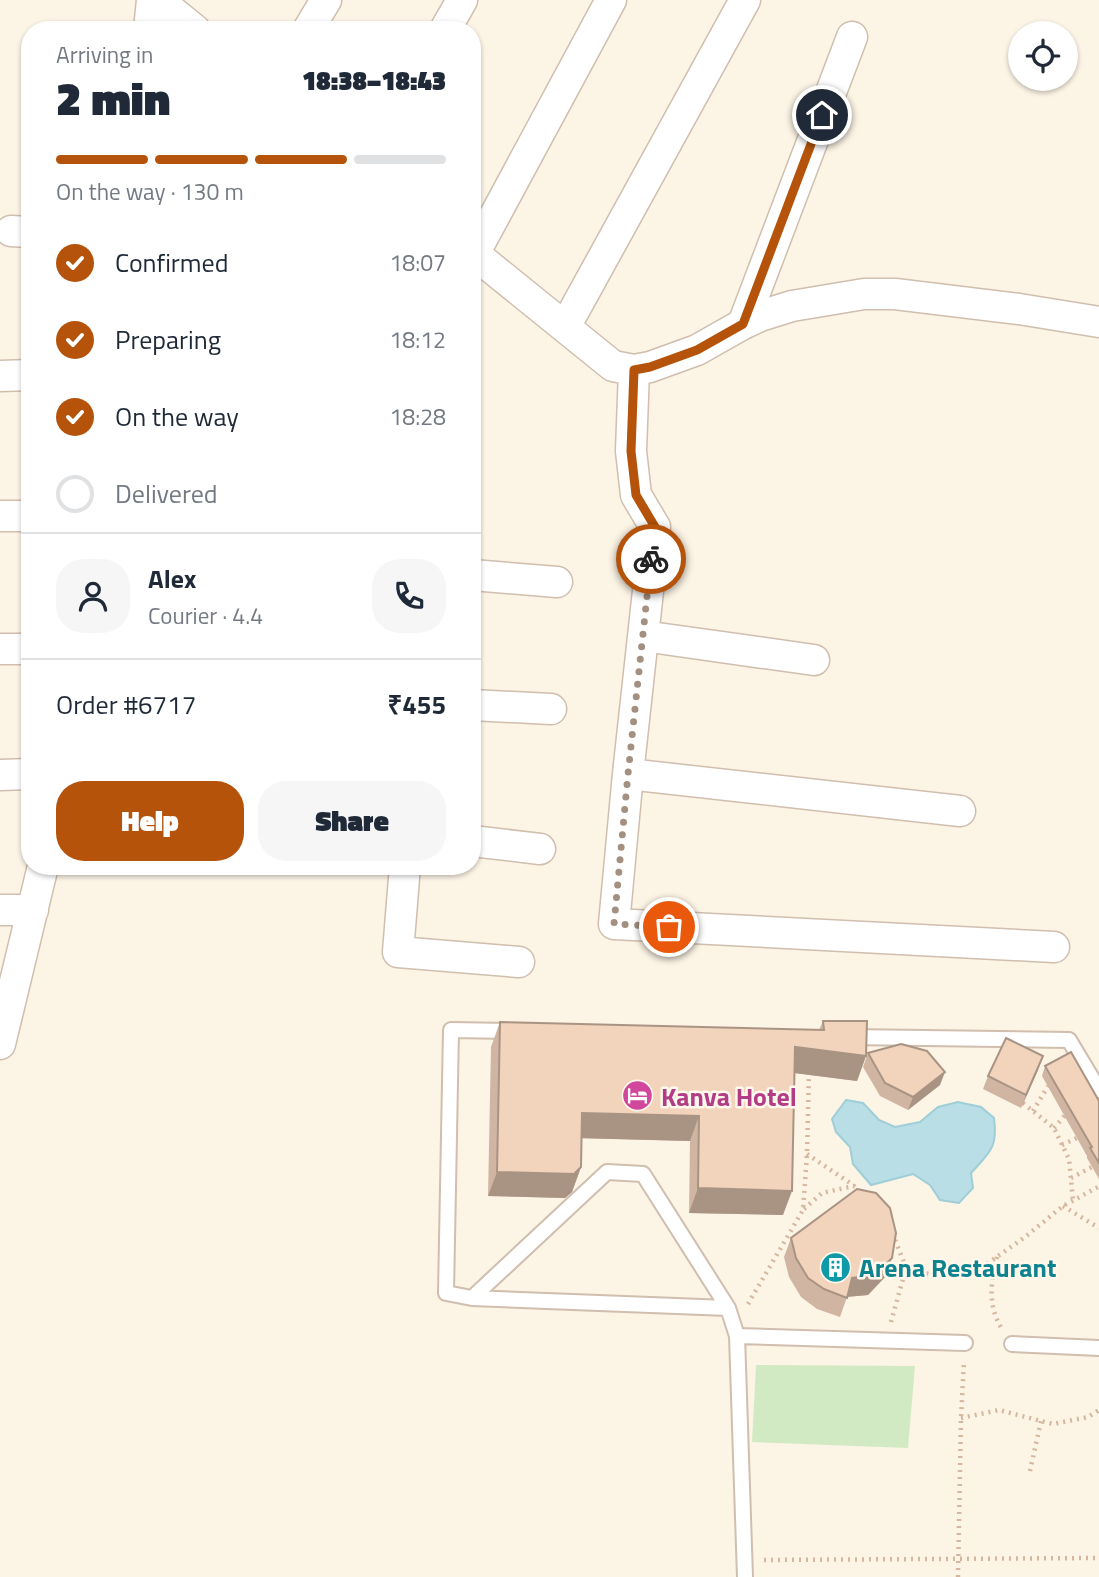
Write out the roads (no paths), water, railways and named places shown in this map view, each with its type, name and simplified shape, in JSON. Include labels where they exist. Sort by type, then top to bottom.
[{"type":"street","points":[[313,21],[326,0]]},
{"type":"street","points":[[450,21],[462,0]]},
{"type":"street","points":[[481,238],[611,0]]},
{"type":"street","points":[[565,327],[745,0]]},
{"type":"street","points":[[159,21],[173,9]]},
{"type":"street","points":[[743,324],[852,37]]},
{"type":"street","points":[[481,259],[613,366],[634,370],[697,350],[743,324],[792,306],[864,294],[895,294],[1099,322]]},
{"type":"street","points":[[634,370],[631,451],[636,495],[655,527],[614,924],[1054,947]]},
{"type":"street","points":[[0,376],[21,375]]},
{"type":"street","points":[[0,516],[21,516]]},
{"type":"street","points":[[481,576],[557,582]]},
{"type":"street","points":[[643,636],[814,660]]},
{"type":"street","points":[[0,649],[21,649]]},
{"type":"street","points":[[481,705],[551,709]]},
{"type":"street","points":[[0,775],[21,774]]},
{"type":"street","points":[[628,774],[960,811]]},
{"type":"street","points":[[481,842],[540,849]]},
{"type":"street","points":[[0,1044],[41,875]]},
{"type":"street","points":[[404,875],[398,952],[519,962]]},
{"type":"street","points":[[0,910],[33,910]]},
{"type":"lane","points":[[534,1031],[451,1030],[446,1293],[472,1298],[729,1308]]},
{"type":"lane","points":[[836,1036],[1069,1040],[1099,1090]]},
{"type":"lane","points":[[472,1298],[607,1172],[643,1174],[729,1308],[737,1336],[745,1577]]},
{"type":"lane","points":[[737,1336],[965,1343]]},
{"type":"lane","points":[[1012,1344],[1099,1348]]},
{"type":"water","points":[[846,1100],[863,1103],[879,1120],[895,1127],[920,1122],[938,1107],[958,1102],[981,1107],[994,1118],[995,1136],[988,1154],[971,1173],[973,1188],[959,1203],[940,1200],[930,1185],[913,1174],[871,1185],[853,1164],[850,1147],[836,1132],[832,1119]]},
{"type":"place","name":"Kanva Hotel","points":[[638,1096]]},
{"type":"place","name":"Arena Restaurant","points":[[836,1267]]}]
